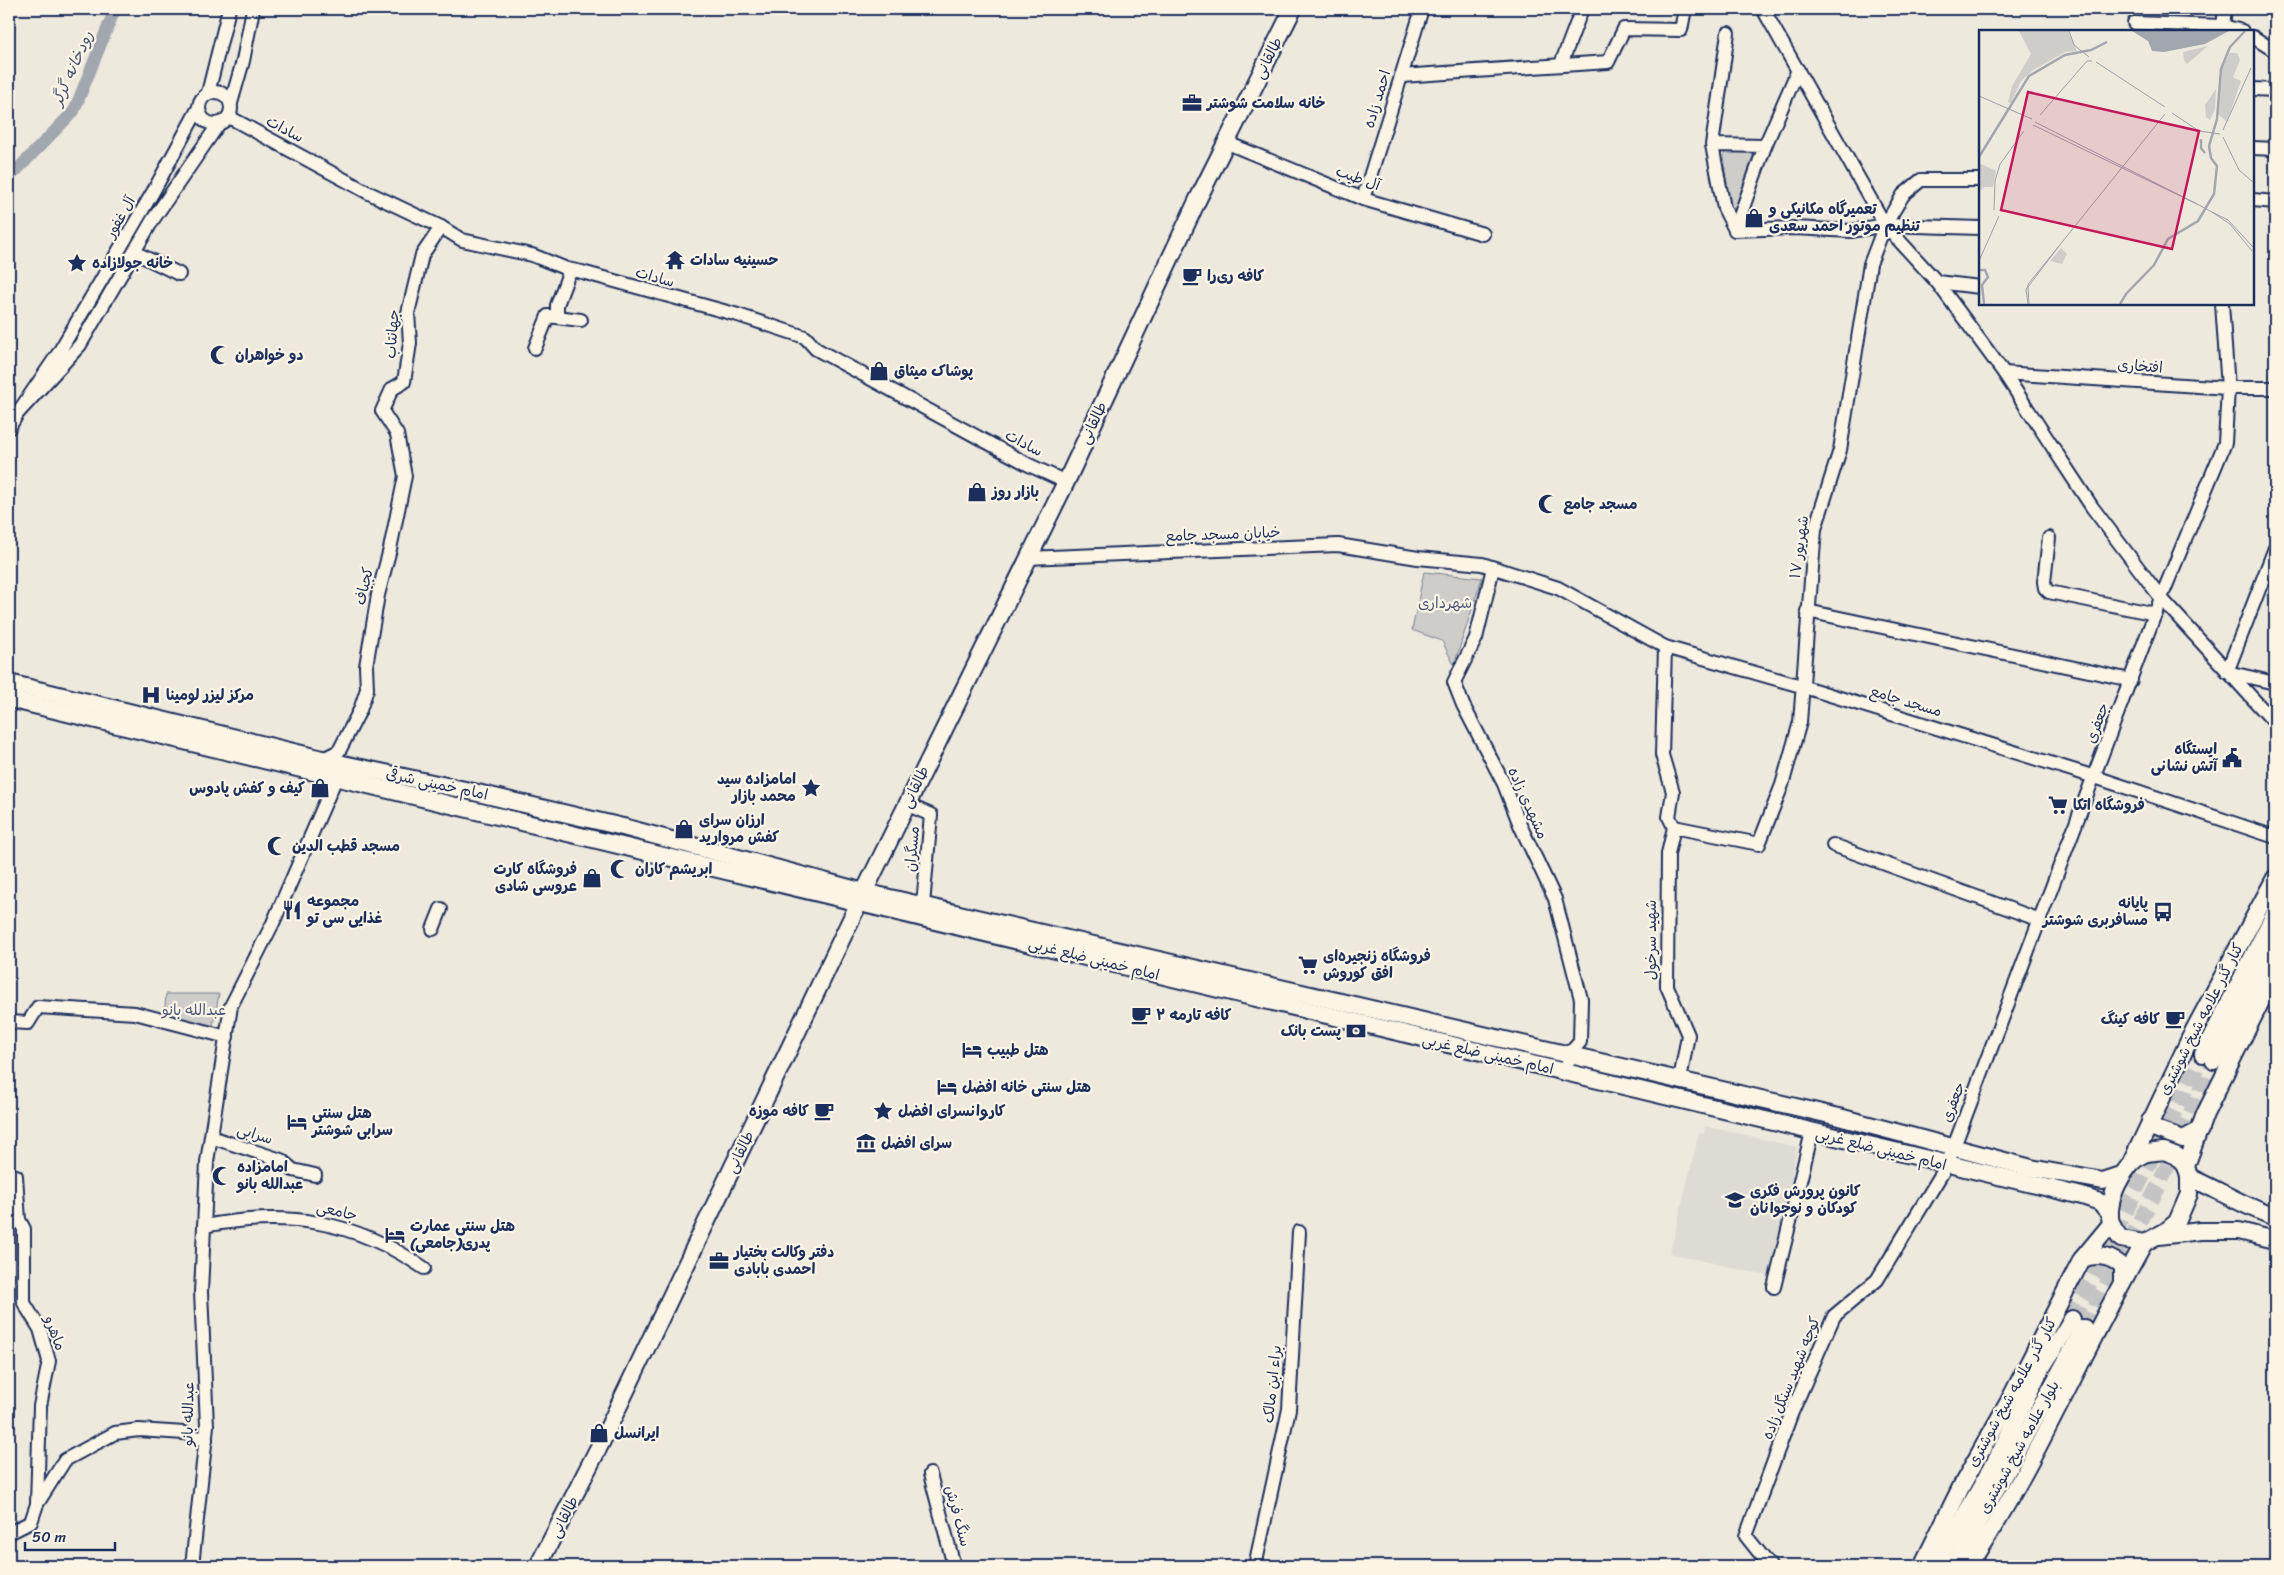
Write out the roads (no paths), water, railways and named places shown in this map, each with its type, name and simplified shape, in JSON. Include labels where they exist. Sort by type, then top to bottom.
[{"type":"main road","name":"طالقانی","points":[[538,1566],[597,1452],[862,897],[1066,482],[1226,142],[1293,9]]},
{"type":"main road","name":"امام خمینی شرقی","points":[[10,685],[323,760],[340,771]]},
{"type":"main road","name":"امام خمینی شرقی","points":[[10,685],[340,771],[465,790],[623,827],[862,897]]},
{"type":"main road","name":"کنار گذر علامه شیخ شوشتری","points":[[2126,1169],[2275,878]]},
{"type":"main road","name":"امام خمینی ضلع غربی","points":[[862,897],[923,905],[1569,1054],[1839,1117],[2031,1168],[2103,1181],[2126,1169]]},
{"type":"main road","name":"امام خمینی ضلع غربی","points":[[862,897],[1565,1073],[2082,1196],[2100,1202],[2111,1219]]},
{"type":"main road","points":[[2275,913],[2209,1057],[2275,941]]},
{"type":"main road","points":[[1969,1566],[2012,1496],[2122,1282],[2150,1240],[2177,1222],[2189,1194],[2188,1172],[2200,1130],[2236,1050],[2275,973]]},
{"type":"main road","points":[[2150,1121],[2156,1129],[2183,1139],[2200,1130]]},
{"type":"main road","points":[[2275,1217],[2260,1212],[2188,1172],[2177,1156],[2164,1152],[2144,1154],[2126,1169],[2113,1198],[2111,1219],[2120,1239],[2150,1240],[2200,1231],[2239,1231],[2275,1240]]},
{"type":"main road","name":"کنار گذر علامه شیخ شوشتری","points":[[1922,1566],[1962,1485],[2013,1394],[2082,1259],[2111,1219]]},
{"type":"main road","points":[[2082,1259],[2095,1255],[2115,1260],[2122,1266],[2122,1282]]},
{"type":"main road","name":"بلوار علامه شیخ شوشتری","points":[[1936,1566],[1998,1457],[2038,1374],[2078,1324],[1954,1566]]},
{"type":"street","points":[[230,9],[208,93],[200,100],[198,109],[201,118],[208,124],[218,125],[226,121],[231,113],[231,103],[243,60],[253,9]]},
{"type":"street","name":"احمد زاده","points":[[1363,199],[1422,9]]},
{"type":"street","points":[[1561,64],[1582,9]]},
{"type":"street","points":[[1401,76],[1608,62],[1624,29],[1681,30],[1685,9]]},
{"type":"street","points":[[1763,9],[1885,224],[1937,282],[2004,373],[2092,507],[2161,598],[2275,722]]},
{"type":"street","points":[[2223,26],[2225,9]]},
{"type":"street","points":[[2134,23],[2223,26],[2238,30]]},
{"type":"street","points":[[1728,33],[1712,145],[1724,208],[1735,230]]},
{"type":"street","points":[[2254,38],[2275,51]]},
{"type":"street","points":[[1735,230],[1764,146],[1798,70]]},
{"type":"street","points":[[2254,89],[2275,90]]},
{"type":"street","points":[[208,93],[217,92],[226,96],[231,103]]},
{"type":"street","name":"آل غفور","points":[[9,428],[58,354],[154,192],[198,109]]},
{"type":"street","name":"سادات","points":[[229,117],[367,192],[441,226],[462,240],[490,248],[532,255],[570,270],[738,315],[805,337],[816,349],[1029,465],[1066,482]]},
{"type":"street","name":"آل غفور","points":[[17,414],[80,345],[152,221],[218,125]]},
{"type":"street","name":"آل طیب","points":[[1226,142],[1363,199],[1483,234]]},
{"type":"street","points":[[1712,145],[1764,146]]},
{"type":"street","points":[[2254,148],[2275,149]]},
{"type":"street","name":"۱۷ شهریور","points":[[1674,827],[1759,844],[1782,785],[1800,722],[1801,686],[1815,529],[1840,450],[1870,264],[1885,224],[1903,195],[1922,180],[1979,180]]},
{"type":"street","points":[[2254,200],[2275,202]]},
{"type":"street","points":[[1735,230],[1795,228],[1851,231],[1885,224],[1979,228]]},
{"type":"street","name":"جهانتاب","points":[[382,411],[392,389],[404,382],[410,344],[408,313],[422,255],[441,226]]},
{"type":"street","points":[[134,252],[179,274]]},
{"type":"street","points":[[557,317],[557,306],[570,270]]},
{"type":"street","points":[[1937,282],[1979,288]]},
{"type":"street","name":"جعفری","points":[[1954,1147],[2161,598],[2225,443],[2228,388],[2222,305]]},
{"type":"street","points":[[534,348],[548,316],[581,320]]},
{"type":"street","name":"افتخاری","points":[[2004,373],[2228,388],[2275,388]]},
{"type":"street","name":"کجباف","points":[[323,760],[339,751],[360,710],[367,689],[366,666],[378,595],[390,549],[405,476],[397,434],[382,411]]},
{"type":"street","points":[[2050,538],[2044,582],[2044,588],[2049,592],[2156,614]]},
{"type":"street","name":"خیابان مسجد جامع","points":[[1027,558],[1338,545],[1418,558]]},
{"type":"street","points":[[2227,672],[2275,548]]},
{"type":"street","name":"مسجد جامع","points":[[1418,558],[1482,564],[1558,588],[1665,647],[1801,686],[2095,777],[2275,837]]},
{"type":"street","name":"مشهدی زاده","points":[[1493,568],[1476,638],[1454,682],[1463,706],[1504,784],[1520,825],[1555,899],[1581,999],[1580,1042],[1569,1054]]},
{"type":"street","points":[[1807,611],[2131,680]]},
{"type":"street","points":[[1665,647],[1662,755],[1673,792],[1669,817],[1674,827]]},
{"type":"street","points":[[2227,672],[2275,683]]},
{"type":"street","name":"عبدالله بانو","points":[[192,1566],[207,1426],[201,1292],[207,1162],[231,1006],[273,923],[340,771]]},
{"type":"street","name":"مسگران","points":[[913,807],[931,815],[923,905]]},
{"type":"street","name":"شهید سرخول","points":[[1674,827],[1668,854],[1667,986],[1688,1035],[1680,1080]]},
{"type":"street","points":[[1833,845],[2040,920]]},
{"type":"street","points":[[433,929],[441,909]]},
{"type":"street","points":[[9,1022],[28,1023],[38,1007],[135,1013],[226,1037]]},
{"type":"street","points":[[1565,1073],[1569,1054]]},
{"type":"street","points":[[1774,1287],[1812,1132]]},
{"type":"street","name":"سرابی","points":[[211,1137],[281,1160],[293,1170],[316,1175]]},
{"type":"street","name":"کوچه شهید سنگل زاده","points":[[1770,1566],[1746,1536],[1792,1412],[1834,1316],[1877,1280],[1947,1165],[1954,1147]]},
{"type":"street","name":"ماهرو","points":[[12,1175],[19,1220],[24,1229],[24,1303],[40,1329],[49,1361],[40,1406],[37,1504]]},
{"type":"street","points":[[2082,1196],[2091,1190],[2088,1179]]},
{"type":"street","name":"جامعی","points":[[204,1226],[241,1219],[274,1218],[311,1221],[361,1233],[400,1251],[424,1268]]},
{"type":"street","name":"براء ابن مالک","points":[[1255,1566],[1289,1409],[1299,1232]]},
{"type":"street","points":[[9,1533],[31,1522],[37,1504],[65,1460],[115,1433],[139,1430],[184,1432],[206,1440]]},
{"type":"street","name":"سنگ فرش","points":[[930,1474],[954,1566]]},
{"type":"waterway","name":"رودخانه گرگر","points":[[9,178],[74,111],[115,9]]},
{"type":"tunnel","points":[[2072,1319],[2203,1054]]},
{"type":"tunnel","points":[[2084,1328],[2159,1185],[2214,1061]]},
{"type":"place","name":"خانه سلامت شوشتر","points":[[1192,103]]},
{"type":"place","name":"تعمیرگاه مکانیکی و تنظیم موتور احمد سعدی","points":[[1754,218]]},
{"type":"place","name":"حسینیه سادات","points":[[675,260]]},
{"type":"place","name":"خانه جولازاده","points":[[77,263]]},
{"type":"place","name":"کافه‌ ری‌را","points":[[1192,276]]},
{"type":"place","name":"دو خواهران","points":[[220,355]]},
{"type":"place","name":"پوشاک میثاق","points":[[879,371]]},
{"type":"place","name":"بازار روز","points":[[977,492]]},
{"type":"place","name":"مسجد جامع","points":[[1548,504]]},
{"type":"place","name":"مرکز لیزر لومینا","points":[[151,695]]},
{"type":"place","name":"ایستگاه آتش نشانی","points":[[2232,758]]},
{"type":"place","name":"کیف و کفش پادوس","points":[[320,788]]},
{"type":"place","name":"امامزاده سید محمد بازار","points":[[811,788]]},
{"type":"place","name":"فروشگاه اتکا","points":[[2058,805]]},
{"type":"place","name":"ارزان سرای کفش مروارید","points":[[684,829]]},
{"type":"place","name":"مسجد قطب الدین","points":[[277,846]]},
{"type":"place","name":"ابریشم کاران","points":[[620,869]]},
{"type":"place","name":"فروشگاه کارت عروسی شادی","points":[[592,878]]},
{"type":"place","name":"مجموعه غذایی سی تو","points":[[292,910]]},
{"type":"place","name":"پایانه مسافربری شوشتر","points":[[2163,912]]},
{"type":"place","name":"فروشگاه زنجیره‌ای افق کوروش","points":[[1308,965]]},
{"type":"place","name":"کافه تارمه ۲","points":[[1141,1015]]},
{"type":"place","name":"کافه کینگ","points":[[2175,1019]]},
{"type":"place","name":"پست بانک","points":[[1356,1031]]},
{"type":"place","name":"هتل طبیب","points":[[972,1050]]},
{"type":"place","name":"هتل سنتی خانه افضل","points":[[947,1087]]},
{"type":"place","name":"کافه موزه","points":[[824,1111]]},
{"type":"place","name":"کاروانسرای افضل","points":[[883,1111]]},
{"type":"place","name":"هتل سنتی سرابی شوشتر","points":[[297,1122]]},
{"type":"place","name":"سرای افضل","points":[[866,1143]]},
{"type":"place","name":"امامزاده عبدالله بانو","points":[[222,1176]]},
{"type":"place","name":"کانون پرورش فکری کودکان و نوجوانان","points":[[1735,1200]]},
{"type":"place","name":"هتل سنتی عمارت پدری(جامعی)","points":[[395,1235]]},
{"type":"place","name":"دفتر وکالت بختیار احمدی بابادی","points":[[719,1261]]},
{"type":"place","name":"ایرانسل","points":[[599,1433]]},
{"type":"park label","name":"شهرداری","points":[[1445,603]]}]
